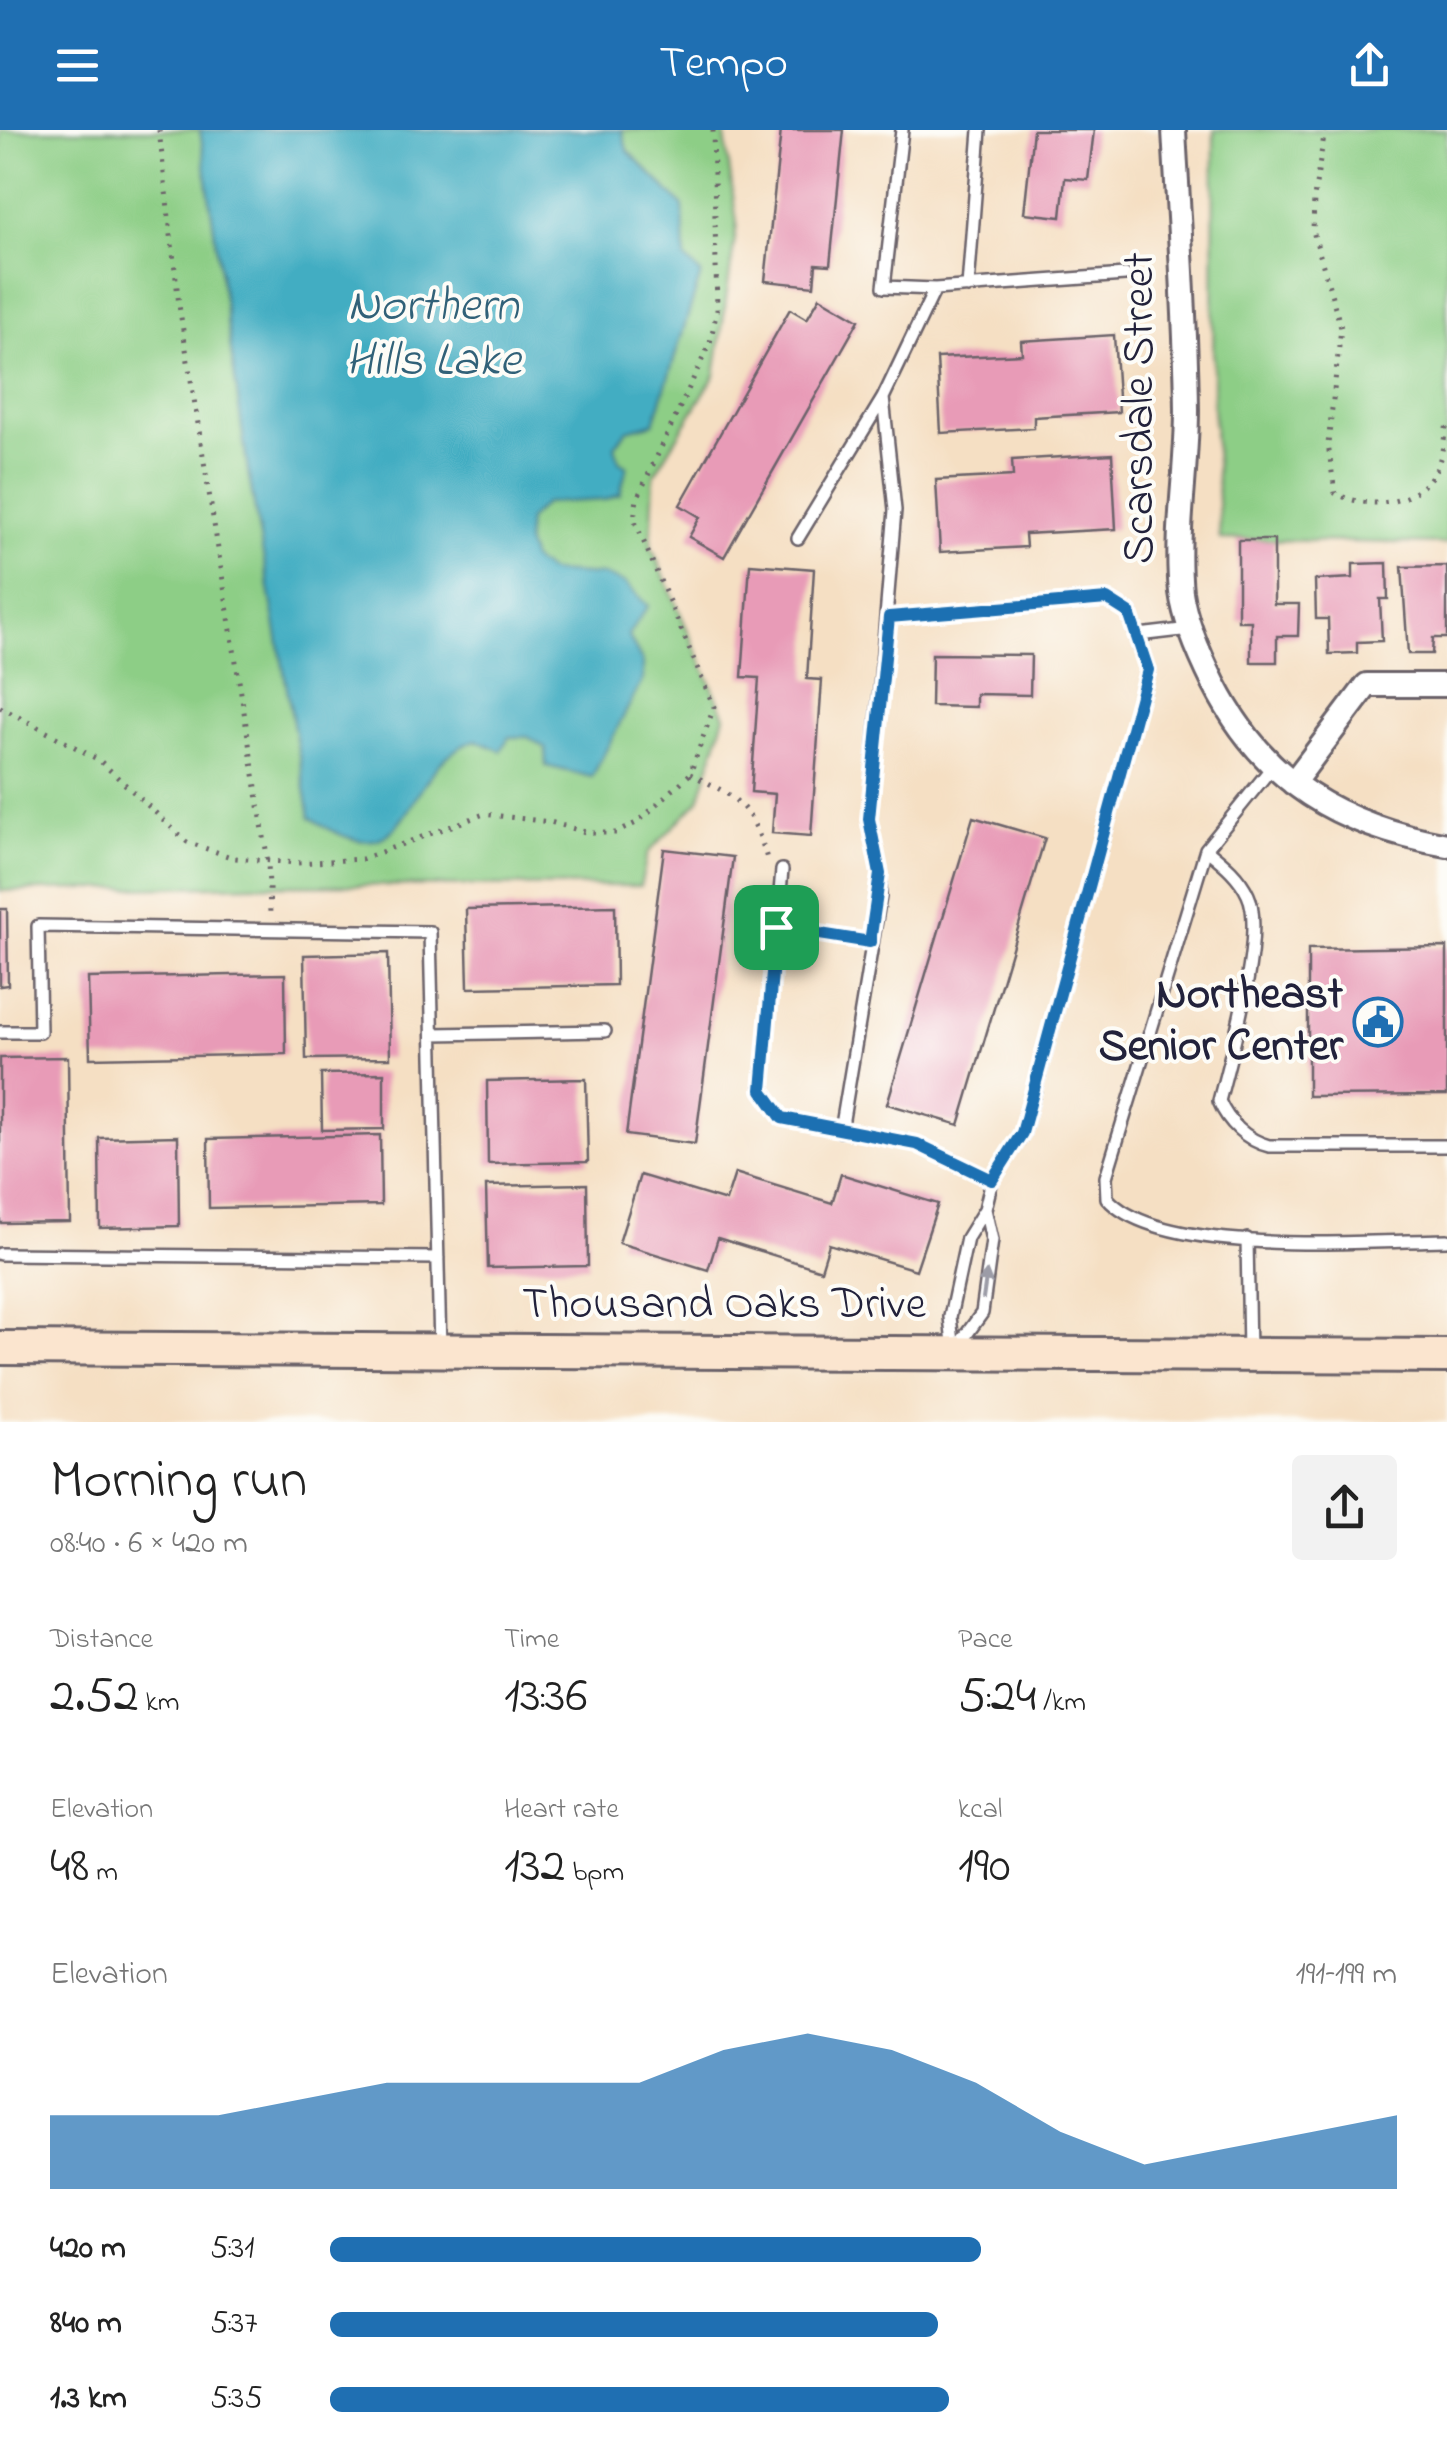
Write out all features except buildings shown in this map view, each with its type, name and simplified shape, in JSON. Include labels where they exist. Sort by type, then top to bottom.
[{"type":"main road","name":"Thousand Oaks Drive","points":[[0,1348],[1447,1356]]},
{"type":"street","name":"Scarsdale Street","points":[[1174,130],[1186,286],[1187,464],[1180,526],[1181,594],[1191,629],[1227,710],[1272,766],[1323,804],[1375,830],[1447,845]]},
{"type":"street","points":[[1293,783],[1367,685],[1447,685]]},
{"type":"lane","points":[[902,130],[884,288],[935,290],[1125,275]]},
{"type":"lane","points":[[968,287],[980,130]]},
{"type":"lane","points":[[798,538],[883,398],[935,290]]},
{"type":"lane","points":[[841,1131],[880,874],[869,819],[896,510],[883,398]]},
{"type":"lane","points":[[889,617],[1107,599],[1129,613],[1148,670],[1053,1031],[1022,1133],[992,1180],[985,1210],[967,1238],[950,1317],[954,1352]]},
{"type":"lane","points":[[1139,635],[1191,629]]},
{"type":"lane","points":[[1272,766],[1206,849],[1110,1160],[1107,1198],[1116,1208],[1139,1220],[1192,1236],[1447,1240]]},
{"type":"lane","points":[[1206,849],[1233,872],[1250,897],[1254,928],[1219,1101],[1226,1119],[1254,1142],[1269,1146],[1447,1146]]},
{"type":"lane","points":[[782,870],[762,1090],[782,1118],[917,1144],[992,1180]]},
{"type":"lane","points":[[0,1032],[40,1032],[38,926],[430,932],[440,1350]]},
{"type":"lane","points":[[776,927],[870,942]]},
{"type":"lane","points":[[433,1034],[605,1031]]},
{"type":"lane","points":[[954,1352],[982,1313],[992,1240],[985,1210]]},
{"type":"lane","points":[[1247,1239],[1249,1355]]},
{"type":"lane","points":[[0,1254],[438,1258]]},
{"type":"path","points":[[159,130],[178,305],[268,862],[270,930]]},
{"type":"path","points":[[0,708],[99,760],[186,842],[234,858],[268,862],[362,859],[484,814],[550,822],[589,833],[616,833],[638,822],[690,774],[714,708],[634,519],[637,499],[710,343],[718,310],[714,130]]},
{"type":"path","points":[[1325,130],[1314,197],[1313,232],[1341,328],[1328,444],[1335,493],[1352,502],[1379,506],[1408,496],[1435,472],[1447,424]]},
{"type":"path","points":[[690,774],[744,804],[758,825],[768,860],[782,870]]},
{"type":"green space","points":[[0,130],[724,130],[737,224],[715,375],[654,475],[651,546],[725,716],[699,800],[648,853],[640,886],[252,885],[0,891]]},
{"type":"green space","points":[[1214,130],[1447,130],[1447,544],[1220,539],[1213,405]]},
{"type":"water","name":"Northern Hills Lake","points":[[200,130],[622,130],[627,150],[683,206],[685,259],[701,274],[654,423],[627,430],[615,446],[619,461],[627,466],[620,494],[605,500],[545,503],[528,520],[526,542],[532,560],[550,572],[603,575],[625,583],[648,606],[628,635],[643,663],[643,679],[592,777],[546,766],[545,748],[528,737],[509,737],[501,751],[476,740],[450,754],[389,833],[371,841],[345,837],[310,817],[248,471]]},
{"type":"place","name":"Northeast Senior Center","points":[[1378,1022]]},
{"type":"route","points":[[1107,599],[1129,613],[1148,670],[1053,1031],[1022,1133],[992,1180],[917,1144],[804,1124],[782,1118],[773,1108],[762,1090],[776,927],[870,942],[880,898],[880,874],[869,819],[889,617],[1107,599]]}]
